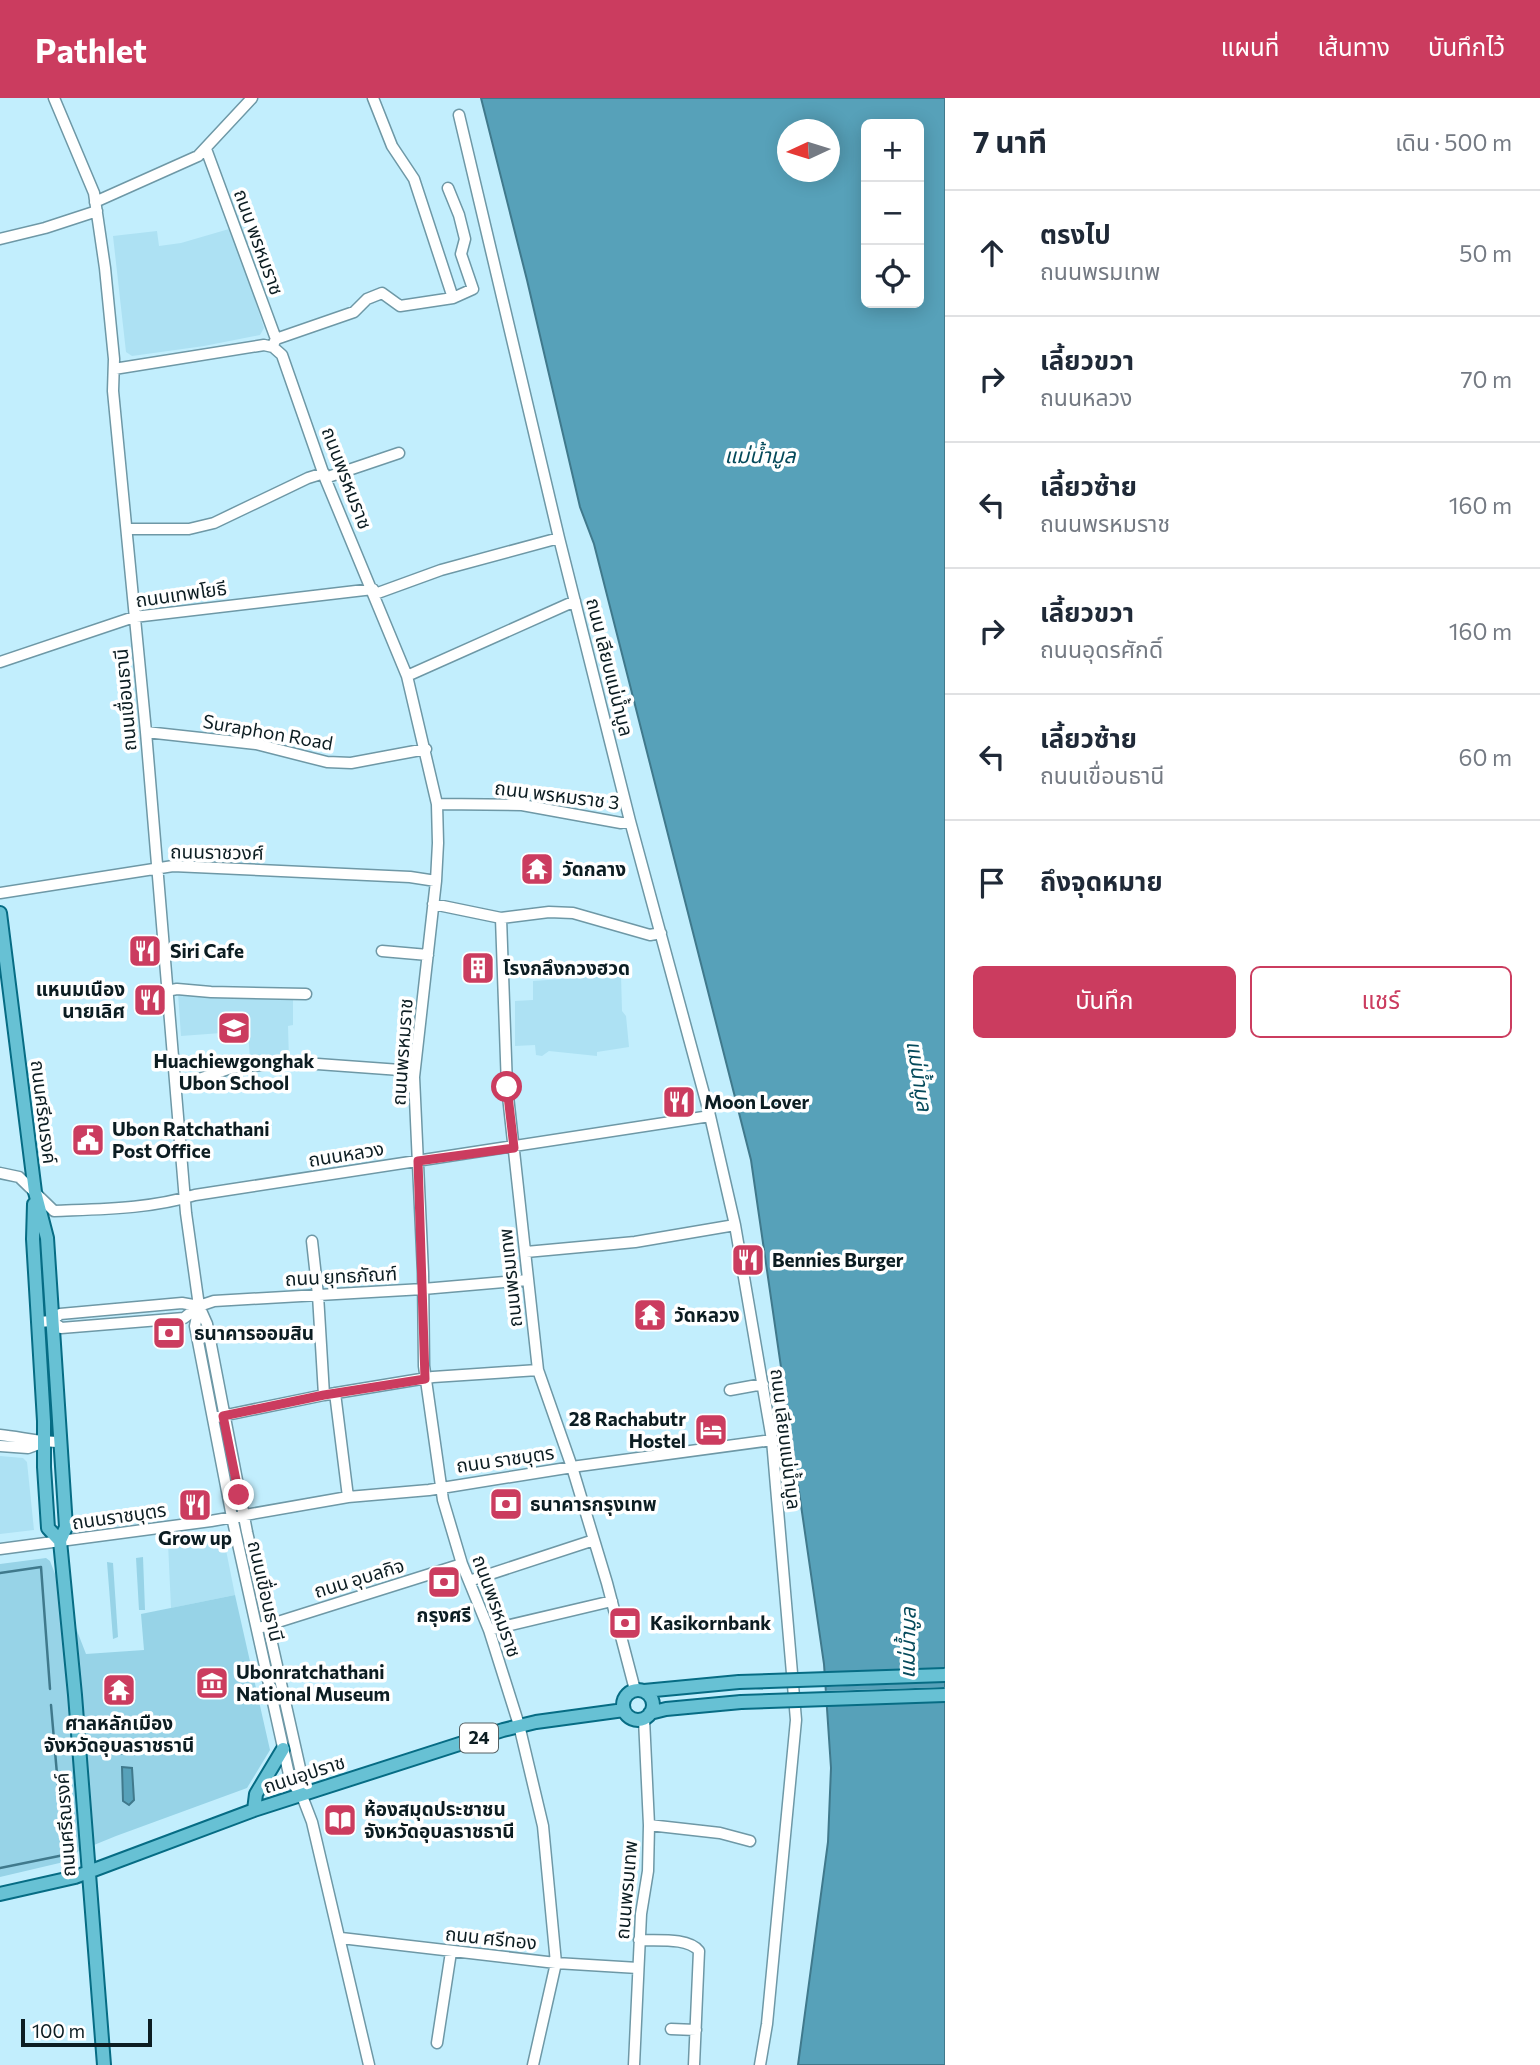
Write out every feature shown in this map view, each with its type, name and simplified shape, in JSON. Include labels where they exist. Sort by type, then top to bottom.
[{"type":"main road","name":"ถนนศรีณรงค์","points":[[0,913],[5,988],[34,1192],[47,1238],[66,1527],[60,1541],[73,1670],[104,2065]]},
{"type":"main road","name":"ถนนศรีณรงค์","points":[[34,1192],[33,1239],[48,1528],[60,1541]]},
{"type":"main road","points":[[945,1675],[739,1682],[639,1691],[625,1698],[624,1710],[632,1719],[666,1709],[740,1702],[945,1695]]},
{"type":"main road","points":[[639,1691],[651,1699],[647,1716]]},
{"type":"main road","name":"ถนนอุปราช","points":[[0,1894],[72,1878],[254,1810],[519,1726],[624,1710]]},
{"type":"main road","points":[[254,1810],[256,1794],[283,1749]]},
{"type":"street","name":"ถนนเขื่อนธานี","points":[[54,98],[94,193],[105,268],[114,369],[113,391],[146,732],[166,991],[185,1198],[199,1306],[195,1326],[243,1515],[290,1779],[302,1796],[311,1817],[369,2065]]},
{"type":"street","points":[[0,239],[45,228],[96,207],[198,156],[252,98]]},
{"type":"street","points":[[373,98],[392,146],[414,179],[453,298]]},
{"type":"street","name":"ถนน เลียบแม่น้ำมูล","points":[[460,116],[559,538],[736,1225],[772,1440],[796,1720],[767,2024],[760,2065]]},
{"type":"street","name":"ถนน พรหมราช","points":[[206,149],[274,343]]},
{"type":"street","points":[[114,369],[274,343],[354,312],[368,299],[382,293],[400,306],[453,298],[473,289],[461,254],[465,239],[448,188]]},
{"type":"street","name":"ถนนพรหมราช","points":[[274,343],[282,355],[324,475],[407,676],[437,804],[436,881],[415,1071],[414,1104],[425,1379],[443,1500],[462,1564],[489,1630],[519,1726],[544,1826],[556,1963],[533,2065]]},
{"type":"street","points":[[127,529],[189,529],[214,523],[308,478],[399,453]]},
{"type":"street","name":"ถนนเทพโยธี","points":[[0,662],[134,617],[374,592],[441,570],[559,538]]},
{"type":"street","points":[[407,676],[575,601]]},
{"type":"street","name":"Suraphon Road","points":[[146,732],[256,744],[327,762],[351,763],[426,749]]},
{"type":"street","name":"ถนน พรหมราช 3","points":[[437,804],[522,805],[621,823],[630,821]]},
{"type":"street","name":"ถนนราชวงศ์","points":[[0,893],[186,867],[410,877],[436,881]]},
{"type":"street","points":[[433,904],[501,918],[549,912],[573,913],[650,935],[661,933]]},
{"type":"street","name":"ถนนพรมเทพ","points":[[501,918],[507,1087],[538,1370],[572,1467],[639,1691]]},
{"type":"street","points":[[382,951],[428,955]]},
{"type":"street","points":[[166,991],[177,989],[306,994]]},
{"type":"street","points":[[176,1087],[232,1068],[290,1062],[415,1071]]},
{"type":"street","name":"ถนนหลวง","points":[[0,1173],[19,1177],[54,1210],[128,1206],[172,1202],[710,1116]]},
{"type":"street","points":[[526,1252],[635,1242],[736,1225]]},
{"type":"street","points":[[312,1241],[324,1395]]},
{"type":"street","name":"ถนน ยุทธภัณฑ์","points":[[38,1322],[52,1321],[60,1314],[179,1303],[199,1306],[214,1301],[528,1280]]},
{"type":"street","points":[[217,1417],[324,1395],[425,1379],[538,1370]]},
{"type":"street","points":[[730,1390],[763,1384]]},
{"type":"street","points":[[335,1393],[348,1497]]},
{"type":"street","name":"ถนนเขื่อนธานี","points":[[217,1417],[232,1517],[302,1777],[302,1796]]},
{"type":"street","points":[[0,1435],[60,1442]]},
{"type":"street","name":"ถนน ราชบุตร","points":[[243,1515],[348,1497],[429,1490],[572,1467],[772,1440]]},
{"type":"street","points":[[0,1446],[29,1448],[44,1442]]},
{"type":"street","name":"ถนนราชบุตร","points":[[0,1549],[243,1515]]},
{"type":"street","points":[[469,1581],[594,1540]]},
{"type":"street","name":"ถนน อุบลกิจ","points":[[261,1627],[462,1564]]},
{"type":"street","points":[[489,1630],[612,1601]]},
{"type":"street","name":"ถนนพรมเทพ","points":[[633,2065],[639,1940],[648,1871],[647,1716]]},
{"type":"street","points":[[649,1825],[720,1833],[750,1841]]},
{"type":"street","name":"ถนน ศรีทอง","points":[[341,1938],[556,1963],[638,1968]]},
{"type":"street","points":[[639,1940],[685,1943],[698,1948],[694,2065]]},
{"type":"street","points":[[437,2043],[451,1952]]},
{"type":"street","points":[[671,2029],[696,2030]]},
{"type":"shaded area","points":[[229,229],[242,259],[264,328],[260,335],[132,356],[126,352],[113,236],[157,231],[159,246],[181,243]]},
{"type":"shaded area","points":[[621,975],[622,1011],[626,1016],[629,1047],[597,1052],[597,1056],[549,1051],[542,1056],[536,1055],[535,1045],[515,1046],[515,1001],[533,1000],[533,981]]},
{"type":"shaded area","name":"Huachiewgonghak Ubon School","points":[[178,993],[293,996],[293,1025],[288,1026],[289,1060],[250,1060],[248,1031],[181,1036]]},
{"type":"shaded area","points":[[0,1456],[23,1458],[27,1462],[34,1530],[0,1534]]},
{"type":"shaded area","points":[[217,1536],[224,1540],[235,1595],[171,1608],[168,1543]]},
{"type":"shaded area","points":[[143,1557],[145,1610],[139,1610],[136,1558]]},
{"type":"shaded area","points":[[46,1558],[50,1561],[86,1654],[144,1650],[141,1614],[235,1595],[270,1750],[247,1788],[116,1836],[72,1854],[68,1861],[0,1877],[0,1564]]},
{"type":"shaded area","points":[[107,1562],[113,1563],[118,1637],[113,1639]]},
{"type":"water","name":"แม่น้ำมูล","points":[[481,98],[945,98],[945,2065],[798,2065],[828,1842],[831,1768],[824,1664],[751,1160],[594,544],[580,507]]},
{"type":"water","points":[[132,1744],[133,1747],[138,1746],[138,1751],[133,1751],[132,1754],[113,1753],[113,1748],[117,1745]]},
{"type":"water","points":[[122,1767],[132,1768],[134,1800],[129,1805],[123,1801]]},
{"type":"pier","points":[[945,1668],[945,1682],[822,1687],[821,1672]]},
{"type":"pier","points":[[945,1687],[945,1702],[823,1706],[822,1691]]},
{"type":"waterway","points":[[0,1573],[41,1567],[50,1689]]},
{"type":"waterway","points":[[0,1868],[64,1855],[51,1705]]},
{"type":"place","name":"วัดกลาง","points":[[537,869]]},
{"type":"place","name":"Siri Cafe","points":[[145,951]]},
{"type":"place","name":"โรงกลึงกวงฮวด","points":[[478,968]]},
{"type":"place","name":"แหนมเนือง นายเลิศ","points":[[150,1000]]},
{"type":"place","name":"Huachiewgonghak Ubon School","points":[[234,1028]]},
{"type":"place","name":"Moon Lover","points":[[679,1102]]},
{"type":"place","name":"Ubon Ratchathani Post Office","points":[[88,1140]]},
{"type":"place","name":"Bennies Burger","points":[[748,1260]]},
{"type":"place","name":"วัดหลวง","points":[[650,1315]]},
{"type":"place","name":"ธนาคารออมสิน","points":[[169,1333]]},
{"type":"place","name":"28 Rachabutr Hostel","points":[[711,1430]]},
{"type":"place","name":"ธนาคารกรุงเทพ","points":[[506,1504]]},
{"type":"place","name":"Grow up","points":[[195,1505]]},
{"type":"place","name":"กรุงศรี","points":[[444,1582]]},
{"type":"place","name":"Kasikornbank","points":[[625,1623]]},
{"type":"place","name":"Ubonratchathani National Museum","points":[[212,1683]]},
{"type":"place","name":"ศาลหลักเมือง จังหวัดอุบลราชธานี","points":[[119,1690]]},
{"type":"place","name":"ห้องสมุดประชาชน จังหวัดอุบลราชธานี","points":[[340,1820]]},
{"type":"route","points":[[239,1495],[223,1416],[324,1395],[425,1379],[418,1161],[514,1148],[507,1087]]}]
